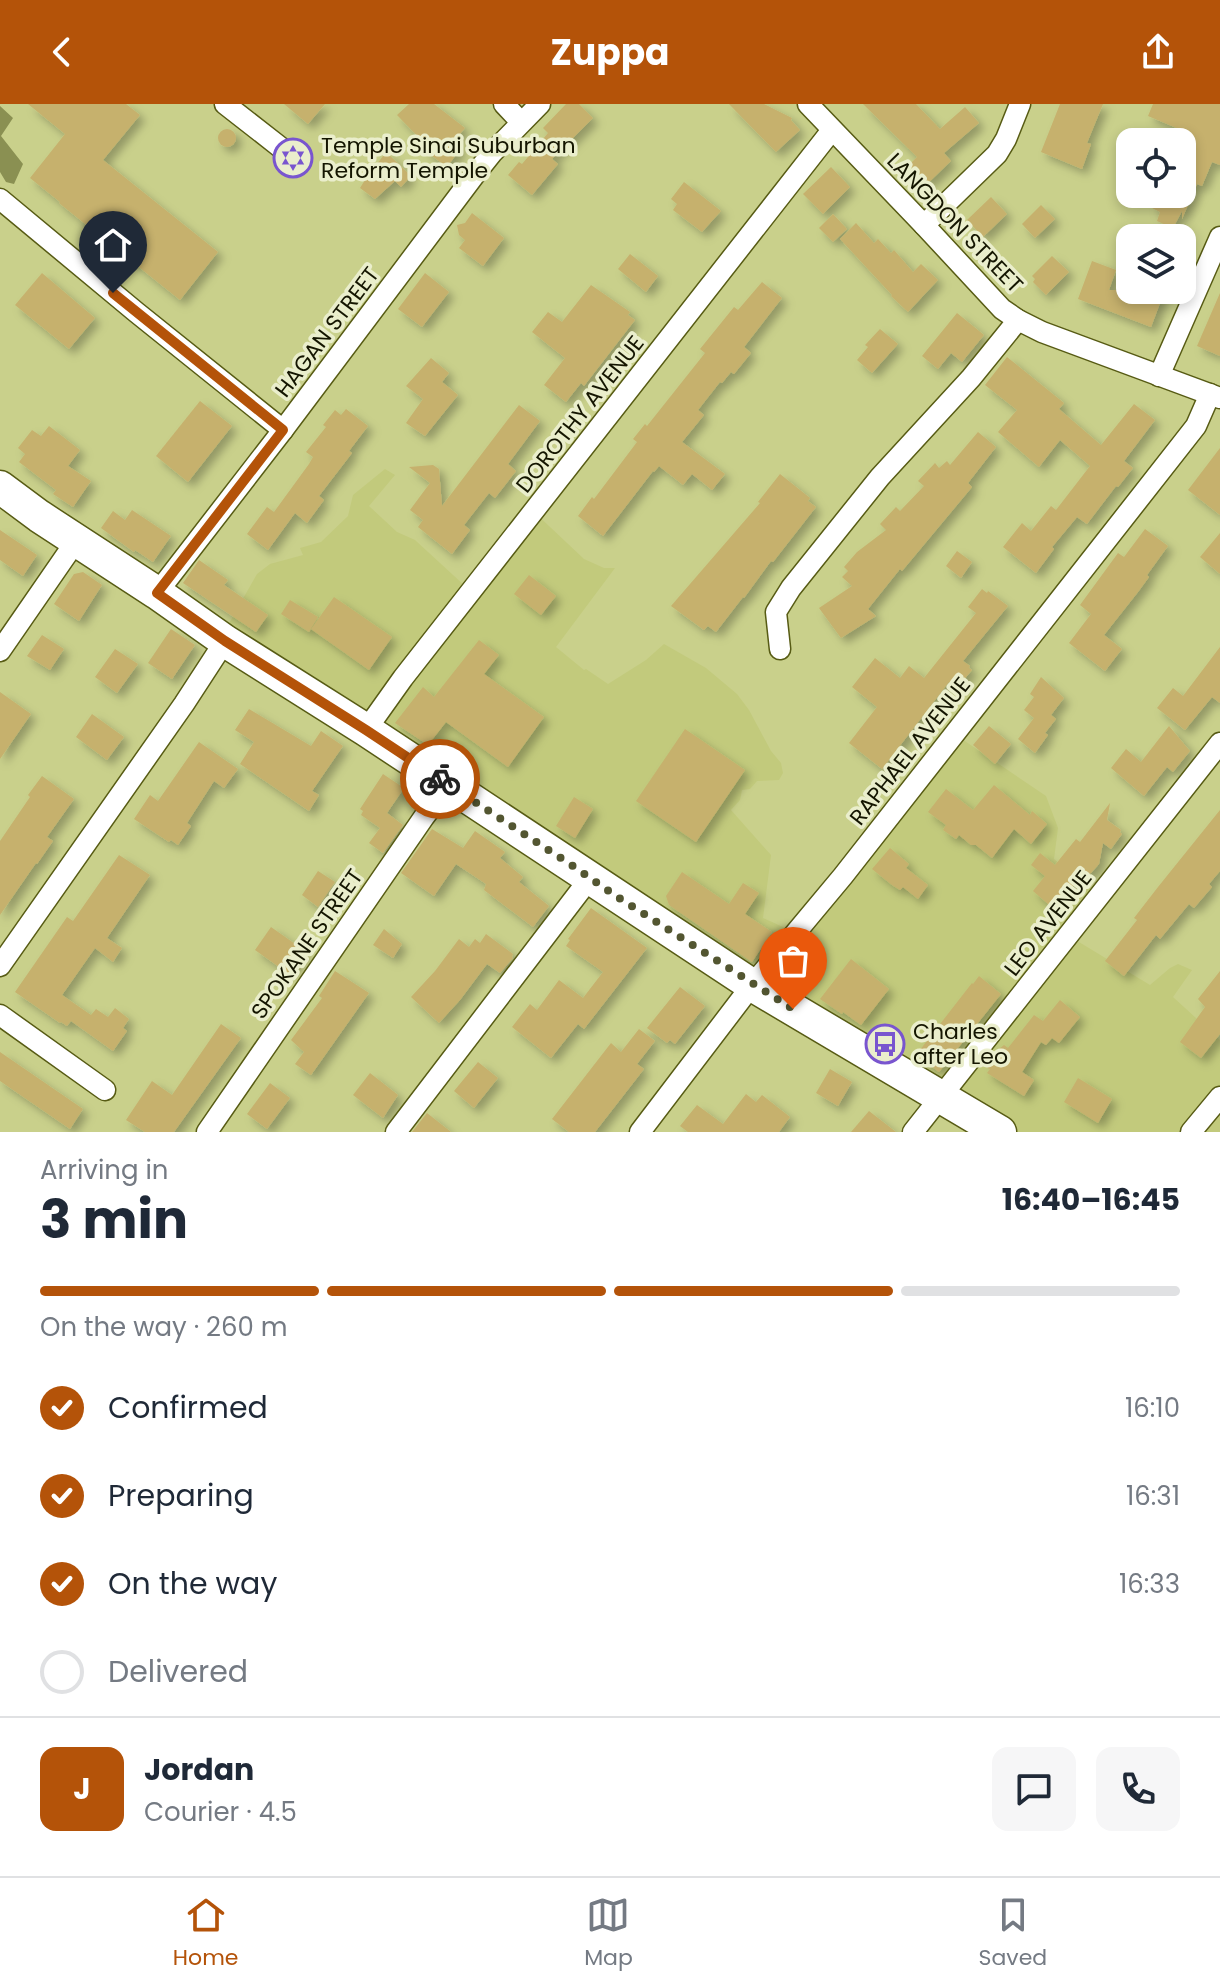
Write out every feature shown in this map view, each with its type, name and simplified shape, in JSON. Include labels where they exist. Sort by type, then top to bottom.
[{"type":"main road","points":[[0,487],[225,641],[366,730],[752,985],[1000,1132]]},
{"type":"street","points":[[225,104],[280,147]]},
{"type":"street","points":[[504,104],[521,122]]},
{"type":"street","name":"HAGAN STREET","points":[[157,593],[476,173],[540,104]]},
{"type":"street","name":"LANGDON STREET","points":[[808,104],[1002,309],[1042,332],[1215,396]]},
{"type":"street","points":[[924,225],[997,154],[1020,104]]},
{"type":"street","name":"DOROTHY AVENUE","points":[[366,730],[832,130]]},
{"type":"street","points":[[0,199],[283,430]]},
{"type":"street","points":[[1159,376],[1220,237]]},
{"type":"street","points":[[780,649],[776,612],[791,588],[880,477],[971,378],[1018,320]]},
{"type":"street","name":"RAPHAEL AVENUE","points":[[640,1132],[752,985],[843,876],[1196,426],[1215,396]]},
{"type":"street","points":[[0,651],[76,541]]},
{"type":"street","points":[[0,966],[225,641]]},
{"type":"street","name":"LEO AVENUE","points":[[913,1132],[1220,743]]},
{"type":"street","name":"SPOKANE STREET","points":[[207,1132],[448,785]]},
{"type":"street","points":[[396,1132],[590,878]]},
{"type":"street","points":[[0,1015],[105,1090]]},
{"type":"street","points":[[1191,1132],[1220,1097]]},
{"type":"shaded area","points":[[0,106],[13,118],[1,136],[23,164],[14,184],[6,182],[0,172]]},
{"type":"shaded area","points":[[385,469],[395,475],[369,506],[397,532],[415,540],[465,586],[532,510],[584,559],[604,568],[615,568],[556,647],[584,670],[608,684],[646,660],[664,644],[706,668],[737,694],[781,763],[783,773],[779,780],[757,781],[750,789],[742,790],[740,800],[731,810],[771,855],[763,918],[792,931],[950,731],[1046,796],[1058,828],[1054,859],[1094,892],[1069,936],[1150,985],[1178,964],[1192,970],[1173,997],[1220,1040],[1220,1132],[1000,1132],[223,634],[257,574],[270,564],[303,555],[300,548],[321,542],[348,516],[353,495]]},
{"type":"building","points":[[28,104],[126,104],[140,115],[103,160],[218,252],[180,300],[30,178],[65,134]]},
{"type":"building","points":[[284,104],[325,104],[308,124]]},
{"type":"building","points":[[409,104],[434,104],[465,128],[453,142],[461,148],[447,167],[424,150],[427,146],[397,115]]},
{"type":"building","points":[[566,104],[579,104],[593,118],[552,159],[558,164],[532,195],[508,175],[519,162],[522,164],[548,133],[543,128]]},
{"type":"building","points":[[729,104],[764,104],[792,118],[800,130],[776,152]]},
{"type":"building","points":[[863,104],[916,104],[940,129],[965,107],[979,123],[944,153],[951,161],[927,184],[909,165],[917,157]]},
{"type":"building","points":[[1060,104],[1103,104],[1087,143],[1091,144],[1082,169],[1041,152]]},
{"type":"building","points":[[1153,104],[1220,104],[1220,165],[1212,162],[1202,186],[1196,186],[1196,128],[1177,128],[1148,116]]},
{"type":"building","points":[[227,129],[236,138],[227,147],[218,138]]},
{"type":"building","points":[[386,152],[411,176],[401,187],[395,181],[375,199],[360,188],[373,164],[377,164]]},
{"type":"building","points":[[831,167],[850,187],[823,214],[803,194]]},
{"type":"building","points":[[684,182],[721,211],[702,232],[673,210],[677,204],[671,199]]},
{"type":"building","points":[[991,197],[1007,214],[983,237],[967,220]]},
{"type":"building","points":[[1041,205],[1055,219],[1035,238],[1022,224]]},
{"type":"building","points":[[1152,208],[1187,208],[1182,219],[1182,211],[1175,224],[1157,221],[1160,212]]},
{"type":"building","points":[[472,213],[504,238],[483,266],[459,248],[465,240],[459,235],[457,225],[465,223]]},
{"type":"building","points":[[833,214],[847,229],[833,242],[819,228]]},
{"type":"building","points":[[856,223],[874,243],[878,239],[891,253],[894,250],[913,272],[921,264],[938,280],[908,312],[840,239]]},
{"type":"building","points":[[630,254],[658,276],[646,292],[618,269]]},
{"type":"building","points":[[1052,256],[1069,272],[1046,295],[1033,282],[1035,279],[1032,276]]},
{"type":"building","points":[[1092,261],[1116,270],[1109,290],[1116,290],[1116,304],[1160,304],[1151,327],[1078,299]]},
{"type":"building","points":[[42,273],[95,318],[69,349],[15,305]]},
{"type":"building","points":[[425,273],[449,292],[422,327],[398,309]]},
{"type":"building","points":[[762,282],[782,298],[744,347],[751,353],[734,374],[731,372],[720,382],[698,410],[704,415],[682,442],[725,474],[712,490],[692,474],[683,485],[659,466],[603,536],[578,516],[637,442],[633,439],[705,353],[700,349],[734,307],[738,310]]},
{"type":"building","points":[[591,285],[630,312],[628,315],[635,320],[584,386],[581,383],[566,402],[544,385],[565,358],[532,332],[548,312],[562,322]]},
{"type":"building","points":[[1220,293],[1220,356],[1197,346]]},
{"type":"building","points":[[957,313],[984,335],[962,362],[951,353],[938,369],[922,356]]},
{"type":"building","points":[[880,329],[898,344],[872,373],[857,360],[868,347],[865,345]]},
{"type":"building","points":[[1007,357],[1064,403],[1059,409],[1101,445],[1134,404],[1155,420],[1124,461],[1133,468],[1087,524],[1077,517],[1052,547],[1054,549],[1036,573],[1003,547],[1022,523],[1031,531],[1051,506],[1056,510],[1090,466],[1060,440],[1039,467],[998,432],[1017,410],[985,385]]},
{"type":"building","points":[[431,358],[449,373],[442,382],[458,395],[425,436],[406,423],[423,399],[406,386]]},
{"type":"building","points":[[200,401],[232,426],[188,482],[156,456]]},
{"type":"building","points":[[519,405],[540,421],[508,464],[516,471],[495,498],[489,493],[464,525],[470,530],[452,554],[418,527],[423,520],[410,510],[430,483],[409,467],[433,465],[439,469],[442,506]]},
{"type":"building","points":[[346,409],[368,426],[319,496],[324,500],[307,523],[295,513],[268,550],[247,534],[267,507],[274,512],[309,464],[313,457],[306,452],[326,427],[323,425],[335,410],[341,415]]},
{"type":"building","points":[[49,426],[80,450],[68,466],[91,481],[73,507],[53,494],[56,490],[19,462],[25,454],[18,448],[32,430],[41,436]]},
{"type":"building","points":[[978,432],[996,447],[968,483],[972,487],[868,609],[876,616],[841,638],[819,608],[852,586],[842,577],[848,571],[844,567],[857,552],[886,530],[880,524],[896,507],[900,511],[924,486],[918,481],[935,463],[939,468],[947,461],[950,465]]},
{"type":"building","points":[[1220,448],[1220,515],[1188,490]]},
{"type":"building","points":[[780,474],[810,498],[808,501],[816,507],[716,632],[708,626],[704,630],[671,606],[760,503]]},
{"type":"building","points":[[132,510],[171,536],[153,562],[101,528],[113,511],[125,520]]},
{"type":"building","points":[[1145,529],[1168,546],[1147,575],[1149,577],[1104,635],[1122,649],[1105,671],[1069,643],[1091,614],[1080,605],[1118,553],[1124,557]]},
{"type":"building","points":[[0,530],[37,555],[23,576],[0,560]]},
{"type":"building","points":[[1220,533],[1220,574],[1200,557]]},
{"type":"building","points":[[957,551],[972,562],[961,578],[946,566]]},
{"type":"building","points":[[199,560],[228,580],[224,585],[268,615],[256,632],[183,583]]},
{"type":"building","points":[[83,572],[102,585],[79,621],[54,604],[74,574]]},
{"type":"building","points":[[529,575],[556,596],[541,615],[514,594]]},
{"type":"building","points":[[982,589],[1008,606],[963,661],[972,670],[957,688],[949,682],[882,769],[849,743],[877,707],[852,687],[875,658],[900,678],[909,666],[924,678],[976,613],[968,607]]},
{"type":"building","points":[[334,597],[392,637],[369,670],[311,629]]},
{"type":"building","points":[[290,600],[318,617],[309,632],[281,614]]},
{"type":"building","points":[[171,629],[195,645],[172,679],[148,663]]},
{"type":"building","points":[[42,635],[64,649],[50,670],[27,656]]},
{"type":"building","points":[[479,640],[499,655],[484,674],[544,717],[508,767],[446,722],[428,745],[395,723],[423,687],[434,697]]},
{"type":"building","points":[[1220,647],[1220,703],[1212,697],[1185,730],[1157,708],[1173,688],[1183,696]]},
{"type":"building","points":[[115,649],[138,664],[117,693],[95,677]]},
{"type":"building","points":[[1041,677],[1064,698],[1051,715],[1056,719],[1035,753],[1018,739],[1034,718],[1024,710],[1034,697],[1030,694]]},
{"type":"building","points":[[0,692],[31,714],[0,759]]},
{"type":"building","points":[[249,709],[311,746],[321,731],[343,746],[312,791],[319,795],[309,811],[240,764],[254,742],[235,730]]},
{"type":"building","points":[[92,714],[124,737],[107,760],[76,737]]},
{"type":"building","points":[[989,726],[1011,744],[995,764],[973,745]]},
{"type":"building","points":[[1169,726],[1190,751],[1173,772],[1167,767],[1144,796],[1111,768],[1126,749],[1141,762]]},
{"type":"building","points":[[685,729],[745,770],[696,842],[636,801]]},
{"type":"building","points":[[199,742],[238,769],[224,788],[214,781],[187,823],[191,826],[178,845],[134,819],[150,795],[158,801]]},
{"type":"building","points":[[383,774],[404,788],[387,813],[403,825],[383,853],[369,843],[380,828],[361,815],[363,811],[360,809]]},
{"type":"building","points":[[42,776],[74,799],[47,837],[53,841],[0,915],[0,841]]},
{"type":"building","points":[[994,785],[1030,815],[1032,811],[1047,824],[1031,844],[1014,829],[992,858],[959,835],[956,839],[943,830],[946,825],[928,812],[946,789],[973,810]]},
{"type":"building","points":[[574,797],[593,809],[575,838],[556,826]]},
{"type":"building","points":[[1110,803],[1107,820],[1122,834],[1111,849],[1103,843],[1099,864],[1078,880],[1054,909],[1033,891],[1045,876],[1031,865],[1040,853],[1055,865],[1076,839],[1080,842]]},
{"type":"building","points":[[1220,810],[1220,871],[1209,884],[1212,887],[1194,908],[1189,904],[1160,939],[1156,935],[1124,976],[1105,961],[1137,920],[1134,918]]},
{"type":"building","points":[[432,829],[463,848],[475,831],[505,852],[500,858],[523,877],[519,882],[549,906],[533,927],[484,890],[486,884],[456,864],[434,896],[401,873]]},
{"type":"building","points":[[890,848],[909,864],[906,868],[928,885],[918,899],[903,887],[900,890],[892,885],[872,869]]},
{"type":"building","points":[[119,855],[150,875],[107,938],[122,948],[113,962],[95,948],[62,995],[91,1015],[96,1009],[108,1017],[115,1008],[129,1019],[123,1028],[127,1031],[113,1051],[71,1021],[67,1026],[60,1023],[15,992],[67,917],[73,921]]},
{"type":"building","points":[[318,871],[335,882],[318,907],[302,895]]},
{"type":"building","points":[[682,872],[729,904],[743,883],[759,893],[745,914],[772,932],[752,962],[669,905],[666,896]]},
{"type":"building","points":[[591,908],[647,948],[584,1029],[578,1024],[551,1058],[512,1027],[530,1004],[537,1010],[559,980],[583,998],[603,972],[566,946]]},
{"type":"building","points":[[271,927],[305,951],[289,974],[255,950]]},
{"type":"building","points":[[384,929],[402,944],[393,958],[373,945]]},
{"type":"building","points":[[486,934],[513,954],[513,958],[500,973],[487,964],[439,1023],[411,997],[459,939],[469,947],[475,939],[480,943]]},
{"type":"building","points":[[851,959],[889,989],[861,1025],[820,999]]},
{"type":"building","points":[[335,971],[369,993],[311,1075],[295,1064],[304,1052],[291,1040],[322,998],[319,996]]},
{"type":"building","points":[[1220,971],[1220,1034],[1201,1058],[1180,1042],[1205,1007],[1198,999]]},
{"type":"building","points":[[979,976],[1001,994],[939,1072],[916,1055]]},
{"type":"building","points":[[680,987],[705,1006],[675,1044],[670,1040],[667,1043],[647,1028]]},
{"type":"building","points":[[1060,1000],[1080,1017],[1059,1043],[1052,1038],[1046,1045],[1041,1042],[1022,1072],[1034,1080],[1024,1096],[987,1073],[999,1049],[1004,1045],[1008,1048],[1034,1015],[1043,1021]]},
{"type":"building","points":[[221,1024],[241,1038],[174,1132],[145,1132],[126,1120],[152,1081],[172,1095]]},
{"type":"building","points":[[639,1029],[655,1041],[637,1064],[644,1069],[595,1132],[569,1132],[552,1119],[611,1043],[621,1052]]},
{"type":"building","points":[[0,1052],[83,1109],[70,1129],[0,1081]]},
{"type":"building","points":[[478,1062],[498,1078],[474,1108],[454,1091]]},
{"type":"building","points":[[830,1069],[852,1082],[838,1106],[816,1093]]},
{"type":"building","points":[[370,1073],[398,1095],[383,1118],[353,1095]]},
{"type":"building","points":[[1078,1078],[1112,1099],[1098,1123],[1064,1102]]},
{"type":"building","points":[[270,1083],[290,1098],[267,1129],[247,1114]]},
{"type":"building","points":[[746,1094],[756,1102],[762,1095],[790,1117],[779,1132],[688,1132],[680,1126],[697,1105],[723,1124]]},
{"type":"building","points":[[869,1111],[896,1132],[851,1132]]},
{"type":"building","points":[[427,1113],[451,1132],[412,1132]]},
{"type":"way so far","points":[[440,779],[793,1009]]},
{"type":"place","name":"Temple Sinai Suburban Reform Temple","points":[[293,158]]},
{"type":"place","name":"Charles after Leo","points":[[885,1044]]},
{"type":"route","points":[[113,293],[283,430],[157,593],[225,641],[440,779]]}]
